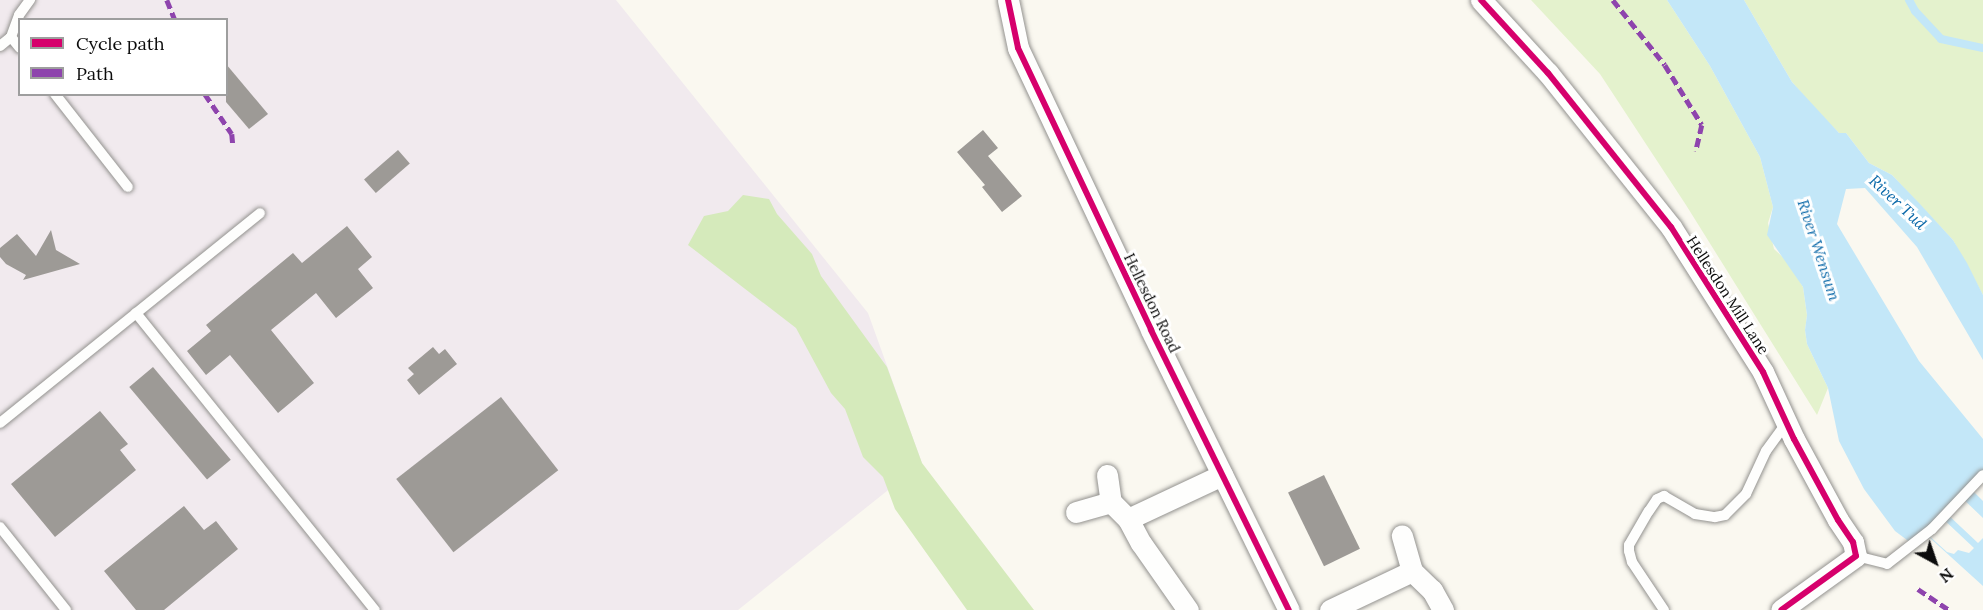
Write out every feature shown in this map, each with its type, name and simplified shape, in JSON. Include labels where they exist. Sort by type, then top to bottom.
[{"type":"street","name":"Hellesdon Road","points":[[1008,0],[1018,48],[1289,610]]},
{"type":"street","name":"Hellesdon Mill Lane","points":[[1481,0],[1548,73],[1671,227],[1763,372],[1838,520],[1853,542],[1856,556]]},
{"type":"street","points":[[1107,475],[1111,502],[1128,519],[1141,543],[1188,610]]},
{"type":"street","points":[[1128,519],[1222,475]]},
{"type":"street","points":[[1076,512],[1111,502]]},
{"type":"street","points":[[1402,535],[1412,570],[1432,590],[1443,610]]},
{"type":"street","points":[[1781,610],[1856,556]]},
{"type":"street","points":[[1330,610],[1412,570]]},
{"type":"lane","points":[[0,46],[11,37],[19,15],[30,0]]},
{"type":"lane","points":[[11,37],[18,46]]},
{"type":"lane","points":[[57,96],[128,187]]},
{"type":"lane","points":[[0,423],[260,213]]},
{"type":"lane","points":[[136,313],[375,610]]},
{"type":"lane","points":[[1664,610],[1632,562],[1629,551],[1629,544],[1648,511],[1657,499],[1664,496],[1695,514],[1715,517],[1725,515],[1746,494],[1766,451],[1788,421]]},
{"type":"lane","points":[[1856,556],[1887,564],[1932,529],[1983,475]]},
{"type":"lane","points":[[0,527],[66,610]]},
{"type":"shaded area","points":[[0,0],[616,0],[868,313],[922,463],[738,610],[0,610]]},
{"type":"green space","points":[[1531,0],[1667,0],[1710,66],[1760,157],[1773,207],[1768,223],[1774,249],[1788,262],[1803,287],[1807,315],[1805,330],[1807,344],[1828,388],[1817,415],[1686,205],[1600,74]]},
{"type":"green space","points":[[1744,0],[1983,0],[1983,295],[1953,240],[1892,175],[1869,163],[1846,133],[1839,133],[1792,82]]},
{"type":"green space","points":[[743,195],[769,199],[777,214],[812,254],[821,276],[887,367],[922,463],[1034,610],[967,610],[895,509],[883,477],[863,457],[845,409],[831,393],[796,328],[688,245],[704,216],[728,211]]},
{"type":"water","points":[[1667,0],[1744,0],[1792,82],[1839,133],[1846,133],[1869,163],[1892,175],[1953,240],[1967,263],[1983,295],[1983,360],[1917,247],[1865,188],[1846,189],[1837,224],[1919,361],[1983,439],[1983,471],[1968,486],[1983,501],[1983,518],[1960,496],[1945,512],[1978,543],[1983,538],[1983,586],[1930,538],[1911,543],[1895,531],[1864,489],[1839,441],[1828,388],[1807,344],[1805,330],[1807,315],[1803,287],[1767,235],[1773,207],[1760,157],[1710,66]],"holes":[[[1941,517],[1974,548],[1969,553],[1958,550],[1954,554],[1947,552],[1926,533]]]},
{"type":"building","points":[[228,66],[268,114],[249,129],[226,102]]},
{"type":"building","points":[[983,130],[998,148],[988,156],[1022,196],[1002,212],[982,187],[985,185],[957,152]]},
{"type":"building","points":[[398,150],[410,164],[376,193],[364,180]]},
{"type":"building","points":[[347,226],[372,257],[358,269],[373,288],[336,318],[316,293],[271,330],[314,383],[278,413],[230,355],[206,375],[187,351],[211,331],[206,325],[293,253],[302,263]]},
{"type":"building","points":[[51,230],[56,250],[80,264],[23,280],[26,275],[6,264],[0,257],[0,248],[17,234],[36,256]]},
{"type":"building","points":[[433,347],[439,354],[445,349],[457,364],[419,395],[407,380],[414,374],[408,368]]},
{"type":"building","points":[[153,367],[231,460],[207,480],[129,387]]},
{"type":"building","points":[[501,397],[558,470],[453,552],[396,479]]},
{"type":"building","points":[[100,411],[128,444],[120,450],[136,470],[55,537],[11,484]]},
{"type":"building","points":[[1324,475],[1360,549],[1324,566],[1288,493]]},
{"type":"building","points":[[184,506],[204,530],[216,521],[238,549],[164,610],[136,610],[104,571]]},
{"type":"waterway","points":[[1909,0],[1915,11],[1941,39],[1983,48]]},
{"type":"marked path","points":[[167,0],[174,18]]},
{"type":"marked path","points":[[1613,0],[1665,65],[1702,125],[1696,151]]},
{"type":"marked path","points":[[206,96],[232,134],[233,145]]},
{"type":"marked path","points":[[1918,589],[1949,610]]},
{"type":"cycle path","points":[[1008,0],[1018,48],[1151,330],[1289,610]]},
{"type":"cycle path","points":[[1481,0],[1548,73],[1671,227],[1763,372],[1794,439],[1838,520],[1853,542],[1856,556],[1781,610]]},
{"type":"water label","name":"River Tud","points":[[1898,202]]},
{"type":"water label","name":"River Wensum","points":[[1819,250]]}]
